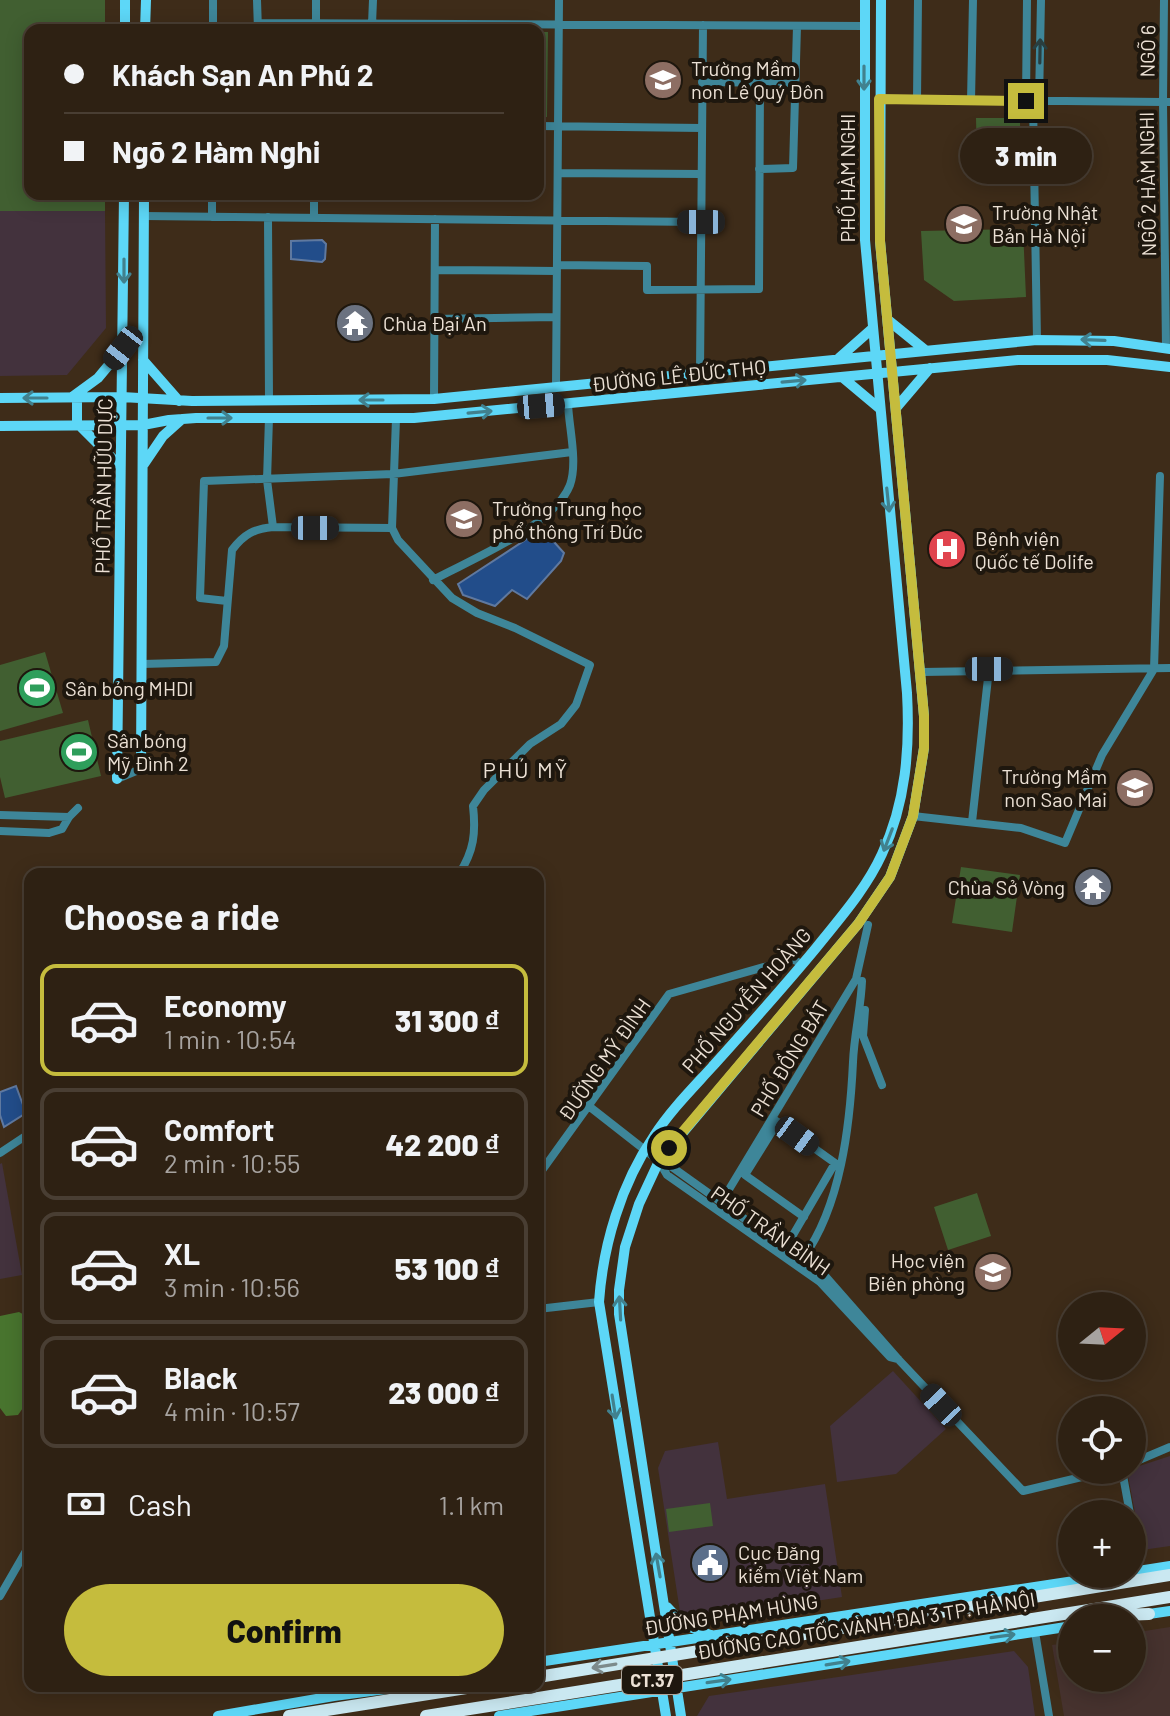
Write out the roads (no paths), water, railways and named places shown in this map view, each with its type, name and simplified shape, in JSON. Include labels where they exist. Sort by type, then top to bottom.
[{"type":"highway","name":"ĐƯỜNG CAO TỐC VÀNH ĐAI 3 TP. HÀ NỘI","points":[[544,1676],[1170,1575]]},
{"type":"highway","points":[[1042,1595],[1070,1588]]},
{"type":"highway","name":"ĐƯỜNG CAO TỐC VÀNH ĐAI 3 TP. HÀ NỘI","points":[[426,1716],[1170,1597]]},
{"type":"highway","points":[[1045,1617],[1149,1614]]},
{"type":"highway","points":[[289,1716],[441,1692]]},
{"type":"main road","points":[[125,0],[125,24]]},
{"type":"main road","points":[[145,24],[146,0]]},
{"type":"main road","name":"PHỐ HÀM NGHI","points":[[865,0],[865,240],[877,373]]},
{"type":"main road","name":"PHỐ HÀM NGHI","points":[[881,0],[880,241],[892,372]]},
{"type":"main road","name":"PHỐ TRẦN HỮU DỰC","points":[[117,779],[124,200]]},
{"type":"main road","name":"PHỐ TRẦN HỮU DỰC","points":[[141,769],[144,200]]},
{"type":"main road","points":[[888,320],[925,350]]},
{"type":"main road","points":[[839,358],[873,328]]},
{"type":"main road","points":[[120,466],[78,425],[74,398],[98,378],[123,344],[143,340]]},
{"type":"main road","name":"ĐƯỜNG LÊ ĐỨC THỌ","points":[[0,398],[122,397],[179,401],[434,399],[1037,340],[1114,341],[1168,349]]},
{"type":"main road","points":[[143,359],[179,401]]},
{"type":"main road","name":"ĐƯỜNG LÊ ĐỨC THỌ","points":[[0,426],[143,425],[187,419],[396,419],[1039,359],[1107,360],[1170,367]]},
{"type":"main road","points":[[896,408],[930,368]]},
{"type":"main road","name":"PHỐ NGUYỄN HOÀNG","points":[[681,1716],[628,1385],[619,1290],[631,1228],[659,1161],[858,924],[890,877],[913,816],[924,748],[922,672],[892,372]]},
{"type":"main road","name":"PHỐ NGUYỄN HOÀNG","points":[[666,1716],[599,1302],[604,1257],[627,1185],[646,1150],[686,1096],[802,964],[870,878],[883,853],[899,806],[905,778],[908,723],[877,373]]},
{"type":"main road","points":[[842,377],[879,408]]},
{"type":"main road","points":[[143,466],[163,436],[187,419],[192,401]]},
{"type":"main road","points":[[1146,1570],[1170,1566]]},
{"type":"main road","name":"ĐƯỜNG PHẠM HÙNG","points":[[544,1661],[653,1639],[712,1635],[1058,1583]]},
{"type":"main road","points":[[665,1605],[683,1624],[712,1635]]},
{"type":"main road","points":[[1146,1614],[1170,1611]]},
{"type":"main road","points":[[499,1716],[678,1693],[1058,1628]]},
{"type":"main road","points":[[218,1716],[364,1692]]},
{"type":"street","points":[[213,0],[213,24]]},
{"type":"street","points":[[257,0],[258,24]]},
{"type":"street","points":[[316,0],[316,24]]},
{"type":"street","points":[[373,0],[372,24],[864,26]]},
{"type":"street","points":[[556,386],[559,0]]},
{"type":"street","points":[[917,100],[918,0]]},
{"type":"street","points":[[971,101],[973,0]]},
{"type":"street","points":[[1027,0],[1033,101],[1037,340]]},
{"type":"street","points":[[1033,101],[1041,0]]},
{"type":"street","name":"NGÕ 6","points":[[1164,0],[1166,102]]},
{"type":"street","points":[[700,372],[703,25]]},
{"type":"street","points":[[759,169],[793,168],[797,26]]},
{"type":"street","points":[[702,82],[794,83]]},
{"type":"street","points":[[435,270],[647,266],[647,290],[759,289],[760,83]]},
{"type":"street","name":"NGÕ 2 HÀM NGHI","points":[[879,99],[1166,102],[1165,309],[1168,349]]},
{"type":"street","points":[[544,126],[702,128]]},
{"type":"street","points":[[865,166],[879,166]]},
{"type":"street","points":[[558,173],[701,174]]},
{"type":"street","points":[[212,200],[212,217]]},
{"type":"street","points":[[314,200],[314,218]]},
{"type":"street","points":[[144,216],[701,222]]},
{"type":"street","points":[[268,217],[269,400]]},
{"type":"street","points":[[434,399],[435,219]]},
{"type":"street","points":[[434,319],[556,317]]},
{"type":"street","points":[[433,580],[539,523],[556,507],[571,483],[568,404]]},
{"type":"street","points":[[269,418],[267,480],[273,527]]},
{"type":"street","points":[[396,419],[392,528],[398,540],[452,598],[477,613],[590,665],[576,705],[561,724],[530,744],[484,790],[473,806],[476,832],[473,848],[462,868]]},
{"type":"street","points":[[227,601],[200,598],[204,481],[393,474],[572,452]]},
{"type":"street","points":[[913,816],[1021,828],[1065,843],[1102,755],[1154,669],[1160,476]]},
{"type":"street","points":[[142,664],[216,662],[224,646],[232,550],[256,528],[392,528]]},
{"type":"street","points":[[897,587],[914,585]]},
{"type":"street","points":[[922,672],[1170,668]]},
{"type":"street","points":[[972,822],[989,669]]},
{"type":"street","points":[[117,779],[141,769]]},
{"type":"street","points":[[0,831],[49,833],[62,829],[78,808]]},
{"type":"street","points":[[0,815],[69,817]]},
{"type":"street","name":"PHỐ ĐỒNG BÁT","points":[[722,1201],[775,1120],[856,979],[868,925]]},
{"type":"street","name":"ĐƯỜNG MỸ ĐÌNH","points":[[544,1168],[669,994],[792,959],[802,964]]},
{"type":"street","points":[[803,1258],[815,1242],[836,1187],[852,1102],[853,1062],[865,982],[863,1036],[882,1085]]},
{"type":"street","name":"PHỐ TRẦN BÌNH","points":[[590,1107],[659,1161],[722,1201],[826,1277],[898,1359],[1023,1491],[1058,1483]]},
{"type":"street","points":[[786,1247],[804,1217],[835,1163],[775,1120],[745,1175],[804,1217]]},
{"type":"street","points":[[0,1153],[24,1137]]},
{"type":"street","name":"PHỐ TRẦN BÌNH","points":[[659,1161],[667,1175],[820,1282],[890,1357],[898,1359]]},
{"type":"street","points":[[544,1308],[599,1302]]},
{"type":"street","points":[[1146,1457],[1170,1447]]},
{"type":"street","points":[[0,1596],[24,1554]]},
{"type":"street","points":[[1035,1632],[1049,1716]]},
{"type":"water","points":[[322,240],[326,244],[322,262],[291,259],[291,241]]},
{"type":"water","points":[[539,531],[545,532],[564,553],[561,561],[527,599],[512,590],[495,606],[463,595],[458,584]]},
{"type":"water","points":[[16,1086],[24,1108],[24,1114],[4,1127],[0,1115],[0,1092]]},
{"type":"place","name":"Trường Mầm non Lê Quý Đôn","points":[[663,80]]},
{"type":"place","name":"Trường Nhật Bản Hà Nội","points":[[964,224]]},
{"type":"place","name":"Chùa Đại An","points":[[355,323]]},
{"type":"place","name":"Trường Trung học phổ thông Trí Đức","points":[[464,519]]},
{"type":"place","name":"Bệnh viện Quốc tế Dolife","points":[[947,549]]},
{"type":"place","name":"Sân bóng MHDI","points":[[37,688]]},
{"type":"place","name":"Sân bóng Mỹ Đình 2","points":[[79,752]]},
{"type":"place","name":"Trường Mầm non Sao Mai","points":[[1135,788]]},
{"type":"place","name":"Chùa Sở Vòng","points":[[1093,887]]},
{"type":"place","name":"Học viện Biên phòng","points":[[993,1272]]},
{"type":"place","name":"Cục Đăng kiểm Việt Nam","points":[[710,1563]]},
{"type":"district","name":"PHÚ MỸ","points":[[526,769]]}]
